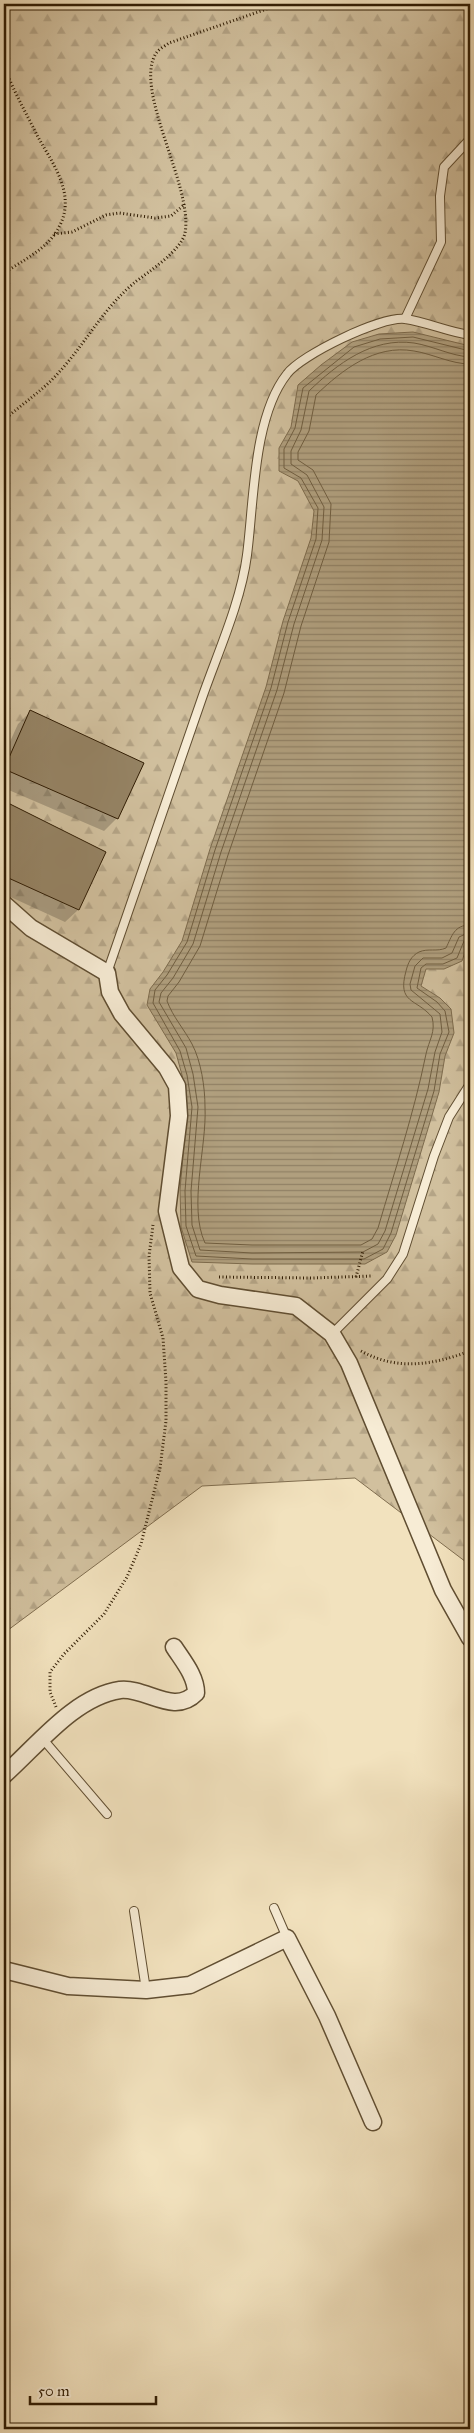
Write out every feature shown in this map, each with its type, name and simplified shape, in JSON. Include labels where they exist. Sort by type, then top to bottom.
[{"type":"street","points":[[4,904],[31,928],[107,973],[110,992],[122,1014],[167,1068],[176,1086],[179,1116],[167,1211],[181,1268],[198,1289],[220,1295],[296,1306],[332,1334],[349,1362],[443,1590],[470,1638]]},
{"type":"street","points":[[4,1775],[60,1722],[101,1695],[123,1690],[174,1703],[188,1701],[196,1693],[196,1686],[190,1671],[174,1647]]},
{"type":"street","points":[[4,1970],[68,1986],[146,1990],[190,1985],[287,1938],[327,2016],[373,2122]]},
{"type":"lane","points":[[405,319],[441,242],[440,196],[444,167],[470,139]]},
{"type":"lane","points":[[107,973],[242,582],[256,470],[267,415],[278,387],[287,372],[301,360],[369,325],[405,319],[470,335]]},
{"type":"lane","points":[[332,1334],[363,1305],[393,1270],[403,1254],[449,1117],[470,1084]]},
{"type":"lane","points":[[42,1738],[107,1814]]},
{"type":"lane","points":[[274,1908],[287,1938]]},
{"type":"lane","points":[[134,1911],[146,1990]]},
{"type":"path","points":[[4,420],[38,394],[61,371],[103,314],[118,297],[173,252],[184,236],[187,222],[185,204],[154,96],[152,70],[157,51],[169,43],[281,4]]},
{"type":"path","points":[[4,66],[38,136],[58,170],[64,193],[65,210],[59,228],[45,245],[4,273]]},
{"type":"path","points":[[54,234],[72,232],[88,226],[106,214],[119,213],[155,218],[171,216],[185,204]]},
{"type":"path","points":[[60,1722],[50,1692],[50,1672],[104,1614],[127,1577],[141,1544],[160,1468],[166,1421],[166,1382],[163,1338],[150,1293],[149,1256],[154,1217]]},
{"type":"path","points":[[356,1278],[363,1251]]},
{"type":"path","points":[[215,1276],[356,1278],[393,1270]]},
{"type":"path","points":[[357,1349],[374,1358],[409,1366],[444,1361],[470,1351]]},
{"type":"green space","points":[[4,4],[470,4],[470,1565],[355,1478],[202,1486],[4,1633]]},
{"type":"water","points":[[413,332],[470,346],[470,937],[462,961],[444,969],[426,969],[421,986],[440,998],[451,1009],[454,1033],[445,1056],[439,1092],[396,1235],[387,1252],[365,1264],[192,1262],[181,1227],[180,1190],[187,1107],[176,1053],[147,1005],[150,989],[182,941],[210,849],[266,687],[283,621],[311,538],[314,511],[298,481],[279,471],[279,448],[291,427],[298,385],[352,342],[379,334]]},
{"type":"building","points":[[30,710],[144,763],[118,819],[4,769]]},
{"type":"building","points":[[4,801],[106,852],[79,910],[4,876]]}]
